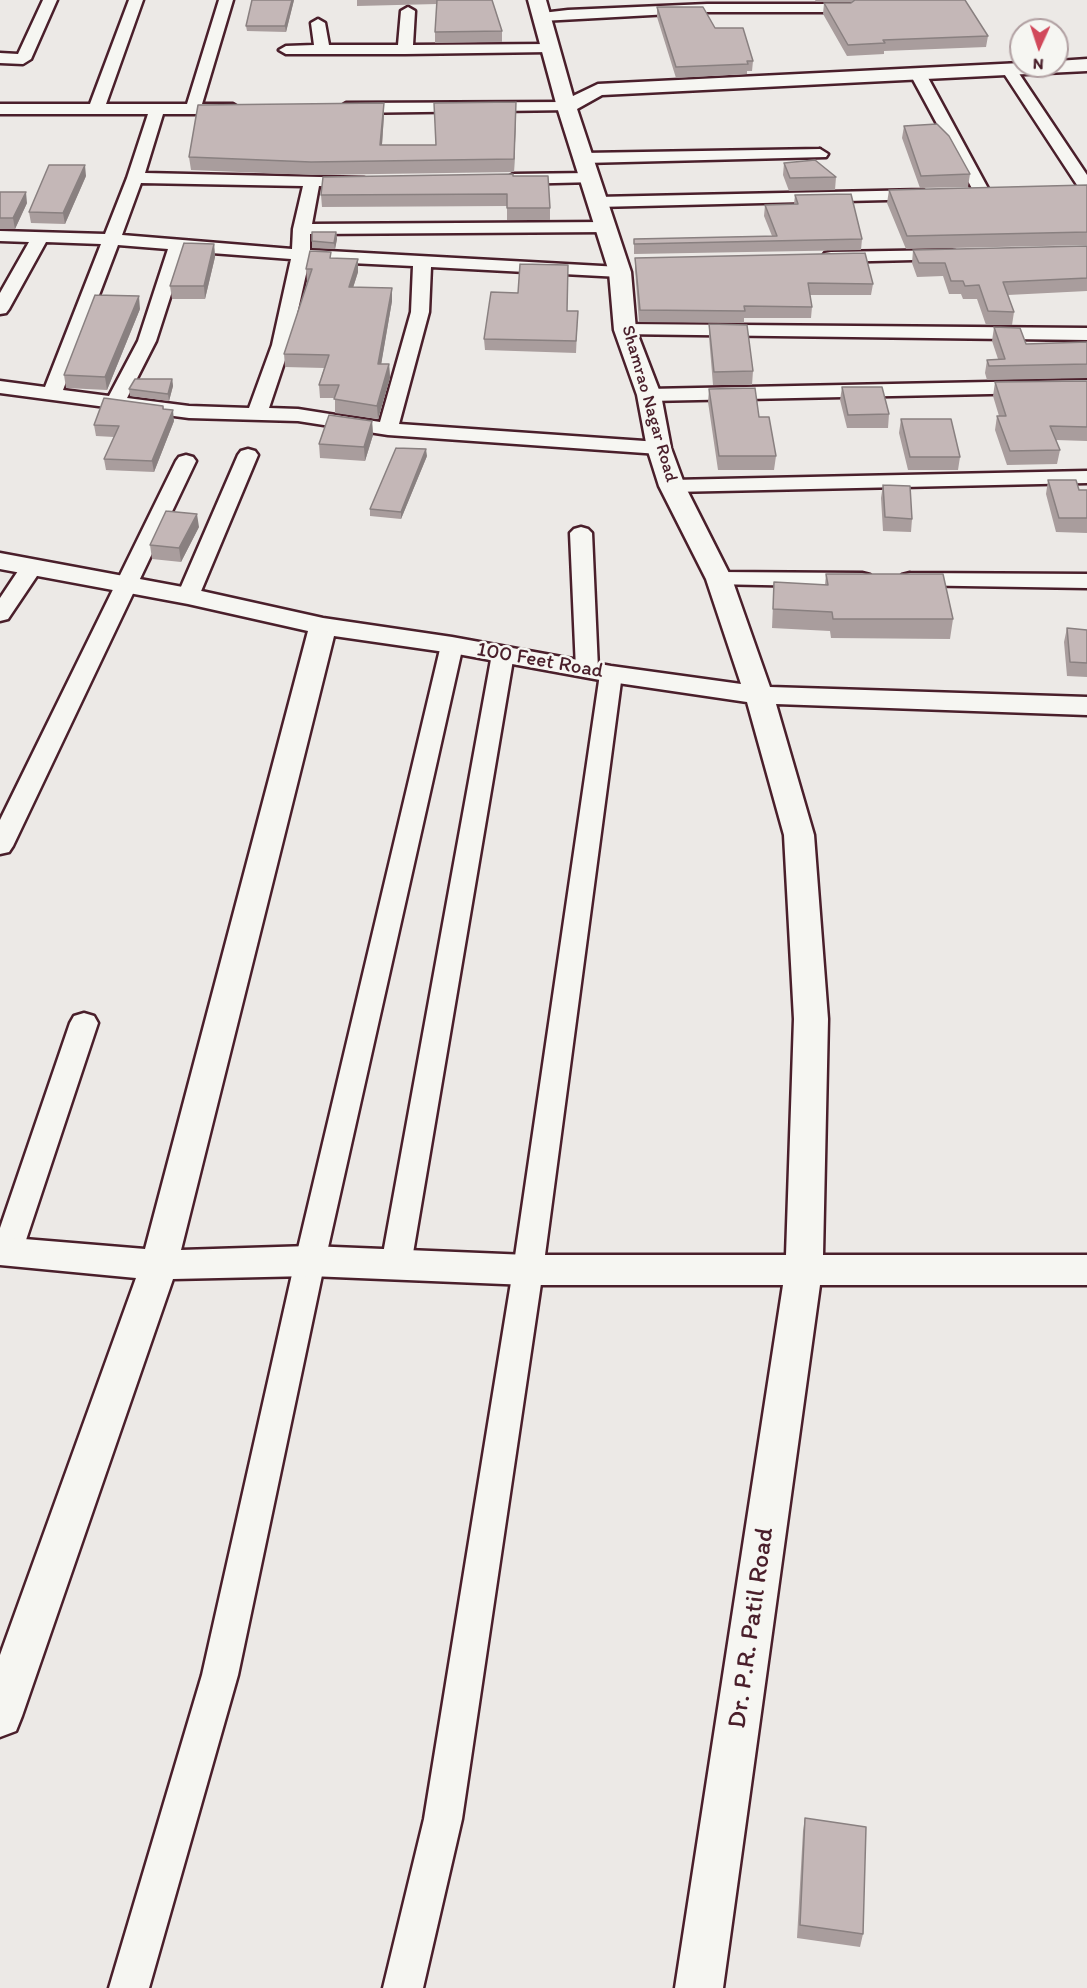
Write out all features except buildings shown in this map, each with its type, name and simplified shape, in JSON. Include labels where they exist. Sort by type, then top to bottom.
[{"type":"street","points":[[0,58],[23,59],[50,0]]},
{"type":"street","points":[[96,109],[136,0]]},
{"type":"street","points":[[193,109],[226,0]]},
{"type":"street","points":[[540,9],[568,14],[707,8],[850,8]]},
{"type":"street","name":"Shamrao Nagar Road","points":[[540,9],[567,107],[597,202],[606,227],[626,265],[625,330],[650,395],[658,448],[672,486],[719,579],[759,695]]},
{"type":"street","points":[[405,50],[408,11]]},
{"type":"street","points":[[318,23],[322,50]]},
{"type":"street","points":[[286,50],[550,48]]},
{"type":"street","points":[[1069,66],[1087,65]]},
{"type":"street","points":[[333,108],[567,107],[598,90],[1009,69]]},
{"type":"street","points":[[918,74],[989,194],[960,194]]},
{"type":"street","points":[[1015,78],[1082,171],[1087,190],[1064,192]]},
{"type":"street","points":[[0,110],[251,108]]},
{"type":"street","points":[[52,393],[135,178],[157,109]]},
{"type":"street","points":[[497,180],[587,168],[820,154]]},
{"type":"street","points":[[135,178],[370,182]]},
{"type":"street","points":[[257,414],[281,345],[301,255],[302,229],[312,182]]},
{"type":"street","points":[[597,202],[936,195]]},
{"type":"street","points":[[302,229],[606,227]]},
{"type":"street","points":[[0,236],[110,239],[301,255],[422,261],[626,265]]},
{"type":"street","points":[[0,309],[40,237]]},
{"type":"street","points":[[116,401],[147,341],[178,245]]},
{"type":"street","points":[[817,258],[970,254]]},
{"type":"street","points":[[388,429],[420,312],[422,261]]},
{"type":"street","points":[[625,330],[1087,334]]},
{"type":"street","points":[[650,395],[1087,386]]},
{"type":"street","points":[[0,387],[189,412],[298,416],[388,429],[658,448]]},
{"type":"street","points":[[188,596],[248,455]]},
{"type":"street","points":[[0,846],[186,461]]},
{"type":"street","points":[[672,486],[1087,477]]},
{"type":"street","points":[[403,1988],[443,1819],[528,1270],[599,672],[581,533]]},
{"type":"street","name":"100 Feet Road","points":[[0,561],[188,596],[323,626],[452,645],[599,672],[759,695],[1087,706]]},
{"type":"street","points":[[0,614],[32,567]]},
{"type":"street","points":[[719,579],[1087,581]]},
{"type":"street","points":[[0,1716],[159,1265],[323,626]]},
{"type":"street","points":[[129,1988],[220,1675],[310,1261],[452,645]]},
{"type":"street","points":[[396,1265],[503,654]]},
{"type":"street","name":"Dr. P.R. Patil Road","points":[[699,1988],[804,1268],[811,1019],[799,835],[759,695]]},
{"type":"street","points":[[84,1023],[4,1251],[159,1265],[310,1261],[528,1270],[804,1268],[1087,1270]]}]
